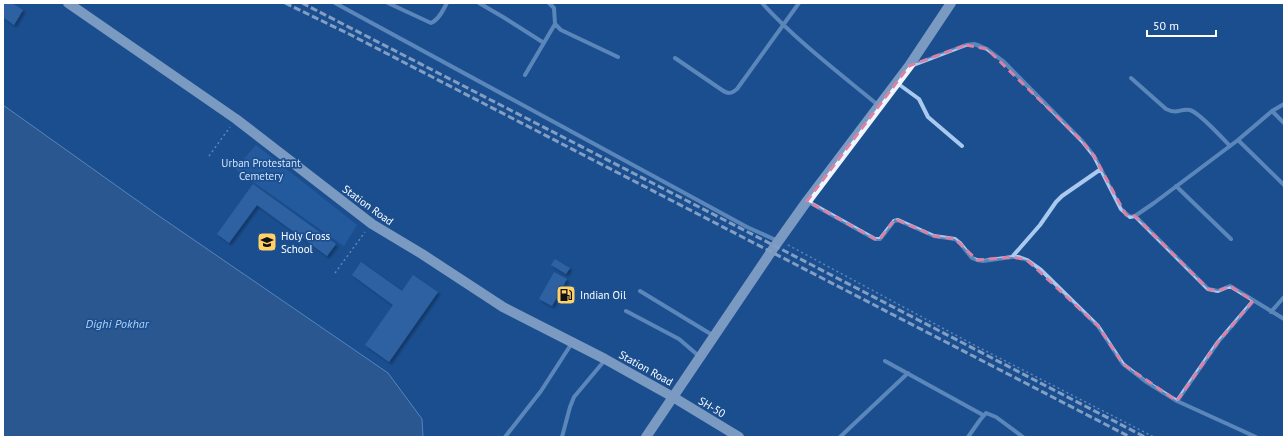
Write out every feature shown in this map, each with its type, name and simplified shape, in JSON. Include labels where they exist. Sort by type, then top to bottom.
[{"type":"main road","name":"Station Road","points":[[68,3],[236,119],[372,224],[422,254],[503,307],[605,359],[673,397]]},
{"type":"main road","points":[[646,437],[807,201],[897,83],[951,3]]},
{"type":"main road","name":"SH-50","points":[[673,397],[739,437]]},
{"type":"street","points":[[335,3],[747,227],[779,241]]},
{"type":"street","points":[[388,3],[432,23],[438,18],[447,3]]},
{"type":"street","points":[[479,3],[544,43]]},
{"type":"street","points":[[525,75],[555,24],[554,8],[548,3]]},
{"type":"street","points":[[762,3],[782,25],[880,106]]},
{"type":"street","points":[[675,58],[722,90],[732,93],[737,89],[798,3]]},
{"type":"street","points":[[555,24],[561,30],[618,58]]},
{"type":"street","points":[[909,66],[966,45],[974,44],[987,49],[1003,61],[1082,141],[1094,156],[1121,209],[1130,217],[1135,216],[1176,186],[1238,140],[1272,111],[1284,104]]},
{"type":"street","points":[[1131,78],[1171,112],[1188,110],[1197,113],[1230,146]]},
{"type":"street","points":[[897,83],[919,99],[928,117],[962,146]]},
{"type":"street","points":[[1272,111],[1284,124]]},
{"type":"street","points":[[1238,140],[1284,185]]},
{"type":"street","points":[[1012,257],[1040,225],[1059,199],[1101,169]]},
{"type":"street","points":[[1176,186],[1231,239]]},
{"type":"street","points":[[807,201],[875,239],[880,238],[894,220],[898,220],[934,236],[955,239],[972,258],[977,260],[1012,257],[1019,257],[1027,260],[1041,270],[1098,326],[1123,364],[1145,381],[1177,401],[1256,437]]},
{"type":"street","points":[[1135,216],[1208,289],[1218,291],[1230,286],[1284,319]]},
{"type":"street","points":[[640,290],[715,336]]},
{"type":"street","points":[[1271,312],[1284,297]]},
{"type":"street","points":[[1177,401],[1218,342],[1253,301]]},
{"type":"street","points":[[626,311],[679,339],[701,357]]},
{"type":"street","points":[[505,437],[541,392],[572,342]]},
{"type":"street","points":[[562,437],[574,397],[605,359]]},
{"type":"street","points":[[885,361],[983,415]]},
{"type":"street","points":[[840,437],[908,373]]},
{"type":"street","points":[[968,437],[986,413],[990,414],[1023,437]]},
{"type":"path","points":[[209,156],[236,119]]},
{"type":"path","points":[[335,273],[372,224]]},
{"type":"path","points":[[779,241],[797,249],[976,346],[1154,437]]},
{"type":"highlighted area","points":[[966,45],[987,49],[1082,141],[1094,156],[1126,215],[1135,216],[1208,289],[1218,291],[1230,286],[1253,301],[1218,342],[1177,401],[1123,364],[1098,326],[1027,260],[1012,257],[977,260],[955,239],[934,236],[895,219],[880,239],[875,239],[807,201],[909,66]]},
{"type":"green space","name":"Urban Protestant Cemetery","points":[[256,145],[357,225],[344,246],[235,169]]},
{"type":"water","name":"Dighi Pokhar","points":[[3,105],[159,216],[388,373],[422,419],[423,437],[3,437]]},
{"type":"building","points":[[3,3],[12,3],[23,10],[14,25],[3,17]]},
{"type":"building","points":[[253,184],[336,244],[327,256],[257,205],[229,243],[217,234]]},
{"type":"building","points":[[555,259],[570,268],[566,274],[551,265]]},
{"type":"building","points":[[361,262],[402,291],[413,275],[438,292],[389,362],[365,345],[393,305],[352,275]]},
{"type":"building","points":[[554,272],[567,279],[552,306],[539,299]]},
{"type":"railway","points":[[285,3],[349,34],[1130,437]]},
{"type":"railway","points":[[302,3],[1145,437]]},
{"type":"place","name":"Holy Cross School","points":[[267,242]]},
{"type":"place","name":"Indian Oil","points":[[566,295]]}]
